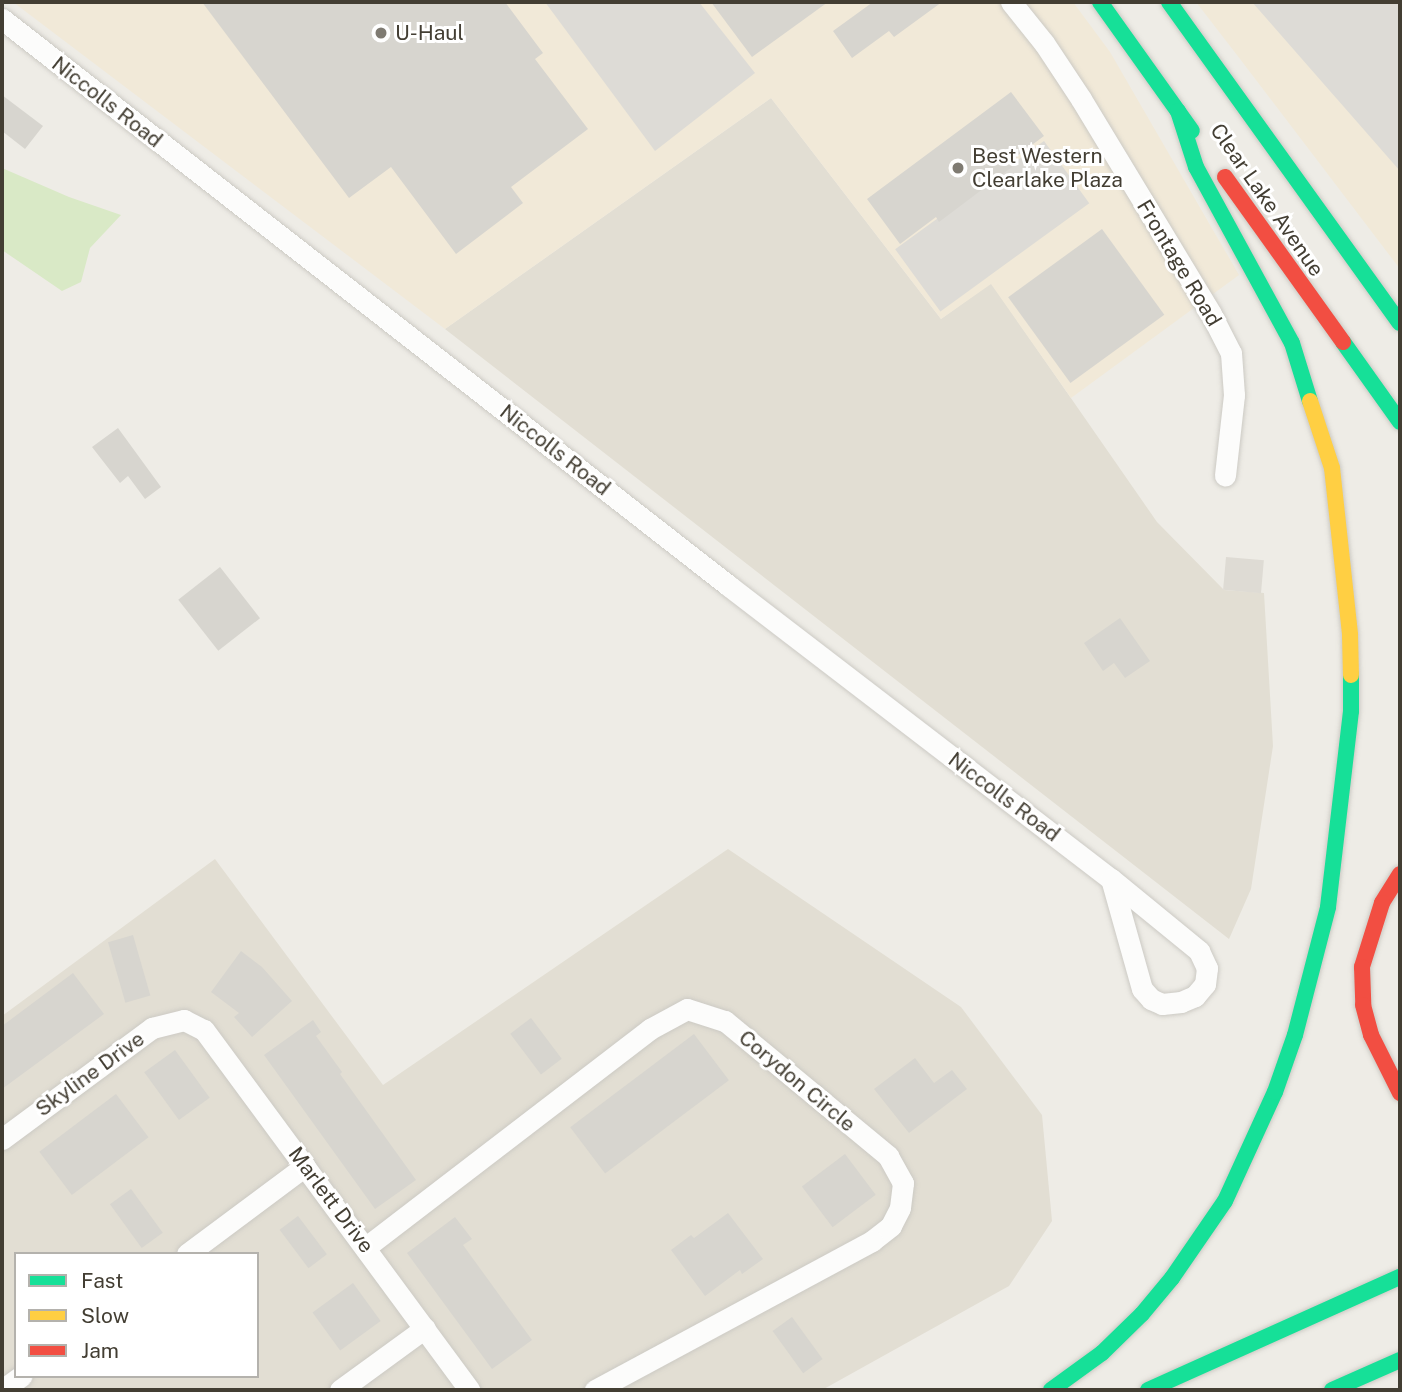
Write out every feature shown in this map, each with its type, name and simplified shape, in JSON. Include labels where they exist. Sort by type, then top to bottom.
[{"type":"highway","name":"Clear Lake Avenue","points":[[1100,2],[1400,422]]},
{"type":"highway","name":"Clear Lake Avenue","points":[[1169,2],[1400,323]]},
{"type":"highway","points":[[1051,1390],[1102,1353],[1142,1314],[1172,1278],[1225,1201],[1275,1092],[1294,1035],[1328,907],[1351,711],[1350,635],[1332,468],[1292,343],[1196,167],[1178,111]]},
{"type":"highway","points":[[1377,289],[1400,315]]},
{"type":"highway","points":[[1400,874],[1382,903],[1362,967],[1363,1005],[1371,1035],[1389,1076],[1400,1093]]},
{"type":"highway","points":[[1148,1390],[1400,1277]]},
{"type":"highway","points":[[1332,1390],[1400,1360]]},
{"type":"street","name":"Frontage Road","points":[[1011,2],[1044,43],[1081,99],[1211,314],[1231,353],[1234,395],[1225,475]]},
{"type":"street","name":"Niccolls Road","points":[[2,19],[729,586],[1111,879],[1199,951],[1207,968],[1205,984],[1195,996],[1181,1002],[1162,1004],[1151,999],[1142,989],[1111,879]]},
{"type":"street","name":"Corydon Circle","points":[[366,1247],[650,1029],[687,1009],[725,1021],[888,1156],[897,1167],[903,1184],[900,1208],[891,1226],[872,1241],[595,1390]]},
{"type":"street","name":"Skyline Drive","points":[[2,1139],[152,1028],[184,1020]]},
{"type":"street","name":"Marlett Drive","points":[[184,1020],[204,1030],[216,1042],[470,1390]]},
{"type":"street","points":[[190,1252],[305,1166]]},
{"type":"street","points":[[340,1390],[425,1328]]},
{"type":"street","points":[[2,1390],[18,1378]]},
{"type":"shaded area","points":[[13,2],[1073,2],[1110,52],[1239,275],[1071,398],[991,284],[941,319],[771,98],[445,329]]},
{"type":"shaded area","points":[[545,2],[699,2],[755,73],[655,151]]},
{"type":"shaded area","points":[[1196,2],[1400,2],[1400,269],[1237,55]]},
{"type":"shaded area","points":[[1252,2],[1400,2],[1400,171]]},
{"type":"shaded area","points":[[771,98],[941,319],[991,283],[1157,522],[1224,590],[1264,593],[1273,746],[1251,889],[1229,939],[445,329]]},
{"type":"shaded area","points":[[1044,141],[1089,203],[940,311],[895,249]]},
{"type":"shaded area","points":[[1226,557],[1264,560],[1261,593],[1223,590]]},
{"type":"shaded area","points":[[728,849],[961,1007],[1042,1115],[1052,1221],[1009,1286],[822,1390],[2,1390],[2,1016],[215,859],[383,1085]]},
{"type":"green space","points":[[2,168],[69,197],[121,215],[90,248],[81,282],[62,291],[2,250]]},
{"type":"building","points":[[202,2],[505,2],[543,53],[535,59],[588,129],[511,187],[523,203],[456,254],[391,167],[349,198]]},
{"type":"building","points":[[711,2],[828,2],[752,57]]},
{"type":"building","points":[[873,2],[942,2],[894,37],[889,31],[852,58],[833,31]]},
{"type":"building","points":[[1011,92],[1044,136],[1009,162],[1012,167],[939,222],[936,217],[900,244],[867,199]]},
{"type":"building","points":[[2,95],[43,126],[25,149],[2,131]]},
{"type":"building","points":[[1102,229],[1164,315],[1070,383],[1008,297]]},
{"type":"building","points":[[118,428],[161,487],[145,499],[128,476],[120,483],[92,447]]},
{"type":"building","points":[[220,567],[260,618],[218,651],[178,600]]},
{"type":"building","points":[[1120,618],[1150,661],[1125,678],[1114,663],[1103,671],[1084,643]]},
{"type":"building","points":[[133,935],[150,996],[125,1003],[108,942]]},
{"type":"building","points":[[241,951],[262,967],[292,1001],[252,1037],[234,1017],[239,1013],[211,992]]},
{"type":"building","points":[[73,973],[104,1014],[2,1089],[2,1026]]},
{"type":"building","points":[[531,1018],[562,1059],[541,1074],[510,1034]]},
{"type":"building","points":[[313,1020],[321,1032],[316,1036],[342,1072],[340,1074],[416,1180],[375,1209],[264,1055]]},
{"type":"building","points":[[694,1034],[729,1080],[605,1174],[570,1127]]},
{"type":"building","points":[[175,1050],[210,1098],[179,1120],[144,1072]]},
{"type":"building","points":[[915,1058],[934,1083],[952,1070],[967,1089],[909,1133],[874,1089]]},
{"type":"building","points":[[116,1094],[148,1137],[72,1195],[39,1152]]},
{"type":"building","points":[[845,1154],[876,1195],[833,1227],[802,1186]]},
{"type":"building","points":[[131,1189],[163,1233],[142,1248],[110,1204]]},
{"type":"building","points":[[728,1213],[763,1259],[742,1274],[740,1270],[705,1296],[671,1250],[691,1235],[694,1238]]},
{"type":"building","points":[[298,1216],[327,1254],[309,1268],[280,1230]]},
{"type":"building","points":[[455,1217],[472,1239],[463,1245],[532,1340],[492,1369],[407,1253]]},
{"type":"building","points":[[353,1283],[381,1321],[340,1350],[313,1312]]},
{"type":"building","points":[[792,1317],[823,1359],[803,1373],[773,1331]]},
{"type":"traffic: fast","points":[[1100,2],[1192,131]]},
{"type":"traffic: fast","points":[[1169,2],[1400,323]]},
{"type":"traffic: fast","points":[[1178,111],[1196,167],[1292,343],[1310,401]]},
{"type":"traffic: fast","points":[[1343,342],[1400,422]]},
{"type":"traffic: fast","points":[[1051,1390],[1102,1353],[1142,1314],[1172,1278],[1225,1201],[1275,1092],[1295,1035],[1328,907],[1351,711],[1351,675]]},
{"type":"traffic: fast","points":[[1148,1390],[1400,1277]]},
{"type":"traffic: fast","points":[[1332,1390],[1400,1360]]},
{"type":"traffic: slow","points":[[1310,401],[1332,468],[1350,635],[1351,675]]},
{"type":"traffic: jam","points":[[1225,177],[1343,342]]},
{"type":"traffic: jam","points":[[1400,874],[1382,903],[1362,967],[1363,1005],[1371,1035],[1400,1093]]},
{"type":"place","name":"U-Haul","points":[[381,33]]},
{"type":"place","name":"Best Western Clearlake Plaza","points":[[958,168]]}]
